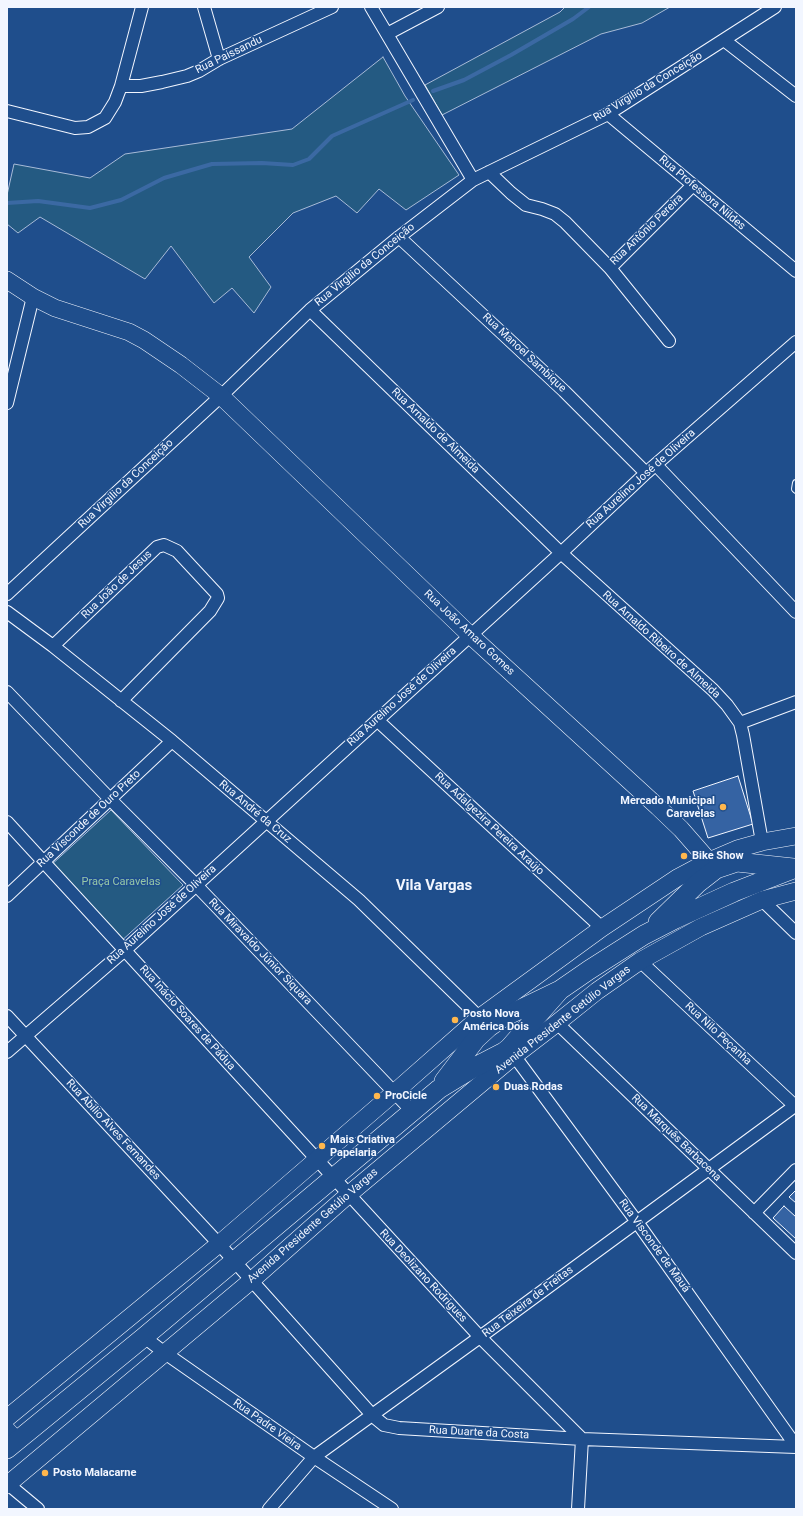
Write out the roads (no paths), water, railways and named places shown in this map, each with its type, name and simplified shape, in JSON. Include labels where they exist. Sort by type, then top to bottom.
[{"type":"main road","name":"Avenida Presidente Getúlio Vargas","points":[[644,935],[698,883],[713,865],[737,862],[796,868]]},
{"type":"main road","points":[[737,862],[745,868],[748,875],[748,887]]},
{"type":"main road","name":"Avenida Presidente Getúlio Vargas","points":[[439,1089],[482,1028],[560,990],[644,935],[709,903],[796,868]]},
{"type":"main road","points":[[698,883],[700,893],[709,903]]},
{"type":"main road","name":"Avenida Presidente Getúlio Vargas","points":[[10,1440],[144,1337],[334,1179],[439,1089],[509,1050],[560,990]]},
{"type":"main road","points":[[482,1028],[479,1047],[483,1051],[509,1050],[518,1025],[507,1016]]},
{"type":"street","points":[[7,111],[75,128],[88,127],[105,118],[109,113],[121,86],[142,7]]},
{"type":"street","points":[[204,7],[219,59]]},
{"type":"street","name":"Rua Paissandu","points":[[121,86],[141,86],[175,80],[199,71],[219,59],[332,7]]},
{"type":"street","points":[[371,7],[473,180]]},
{"type":"street","points":[[387,34],[438,7]]},
{"type":"street","name":"Rua Virgilio da Conceição","points":[[7,594],[221,396],[310,310],[399,237],[473,180],[608,114],[775,7]]},
{"type":"street","points":[[724,40],[796,96]]},
{"type":"street","name":"Rua Professora Nildes","points":[[608,114],[796,271]]},
{"type":"street","name":"Rua Antônio Pereira","points":[[489,172],[526,205],[555,214],[565,222],[610,268],[694,185]]},
{"type":"street","name":"Rua Manoel Sambique","points":[[399,237],[564,391],[646,473]]},
{"type":"street","points":[[610,268],[669,341]]},
{"type":"street","name":"Rua João Amaro Gomes","points":[[7,280],[33,297],[55,308],[129,332],[144,340],[175,360],[221,396],[470,635],[658,807],[681,829],[713,865]]},
{"type":"street","points":[[7,403],[33,297]]},
{"type":"street","name":"Rua Arnaldo de Almeida","points":[[310,310],[561,553]]},
{"type":"street","name":"Rua Aurelino José de Oliveira","points":[[7,1052],[125,950],[561,553],[646,473],[796,342]]},
{"type":"street","points":[[656,465],[796,612]]},
{"type":"street","name":"Rua João de Jesus","points":[[53,646],[157,547],[164,545],[177,551],[217,594],[218,598],[213,607],[121,701]]},
{"type":"street","name":"Rua Arnaldo Ribeiro de Almeida","points":[[561,553],[713,690],[727,705],[740,723],[762,842]]},
{"type":"street","name":"Rua André da Cruz","points":[[7,612],[53,646],[172,741],[359,900],[482,1028]]},
{"type":"street","name":"Rua Miravaldo Júnior Siquara","points":[[7,692],[110,799],[196,884],[412,1111]]},
{"type":"street","points":[[740,723],[796,702]]},
{"type":"street","name":"Rua Adalgezira Pereira Araújo","points":[[377,720],[602,928]]},
{"type":"street","name":"Rua Visconde de Ouro Preto","points":[[7,896],[172,741]]},
{"type":"street","name":"Rua Inácio Soares de Pádua","points":[[7,822],[334,1179]]},
{"type":"street","name":"Avenida Presidente Getúlio Vargas","points":[[7,1418],[219,1244],[395,1092],[482,1028],[602,928],[660,888],[713,865],[737,849],[762,842],[796,836]]},
{"type":"street","name":"Avenida Presidente Getúlio Vargas","points":[[8,1485],[252,1280],[509,1050],[557,1023],[597,991],[640,961],[701,927],[762,900],[796,891]]},
{"type":"street","points":[[762,900],[796,933]]},
{"type":"street","name":"Rua Nilo Peçanha","points":[[640,961],[796,1106]]},
{"type":"street","name":"Rua Abilio Alves Fernandes","points":[[7,1016],[234,1261]]},
{"type":"street","name":"Rua Marquês Barbacena","points":[[557,1023],[796,1253]]},
{"type":"street","name":"Rua Visconde de Mauá","points":[[509,1050],[637,1222],[796,1446]]},
{"type":"street","name":"Rua Teixeira de Freitas","points":[[269,1509],[314,1458],[796,1106]]},
{"type":"street","points":[[754,1213],[796,1170]]},
{"type":"street","name":"Rua Deolizano Rodrigues","points":[[334,1179],[480,1338],[582,1439]]},
{"type":"street","name":"Rua Duarte da Costa","points":[[234,1261],[373,1416],[384,1425],[399,1428],[582,1439],[796,1446]]},
{"type":"street","name":"Rua Padre Vieira","points":[[144,1337],[314,1458],[392,1509]]},
{"type":"street","points":[[578,1509],[582,1439]]},
{"type":"street","points":[[8,1485],[38,1509]]},
{"type":"lane","points":[[796,483],[796,490]]},
{"type":"waterway","points":[[433,91],[464,80],[511,55],[573,19],[589,7]]},
{"type":"waterway","points":[[7,203],[38,201],[90,208],[121,200],[164,178],[212,164],[262,163],[293,165],[309,159],[332,136],[413,100]]},
{"type":"place","name":"Mercado Municipal Caravelas","points":[[723,807]]},
{"type":"place","name":"Bike Show","points":[[684,856]]},
{"type":"place","name":"Posto Nova América Dois","points":[[455,1020]]},
{"type":"place","name":"Duas Rodas","points":[[496,1087]]},
{"type":"place","name":"ProCicle","points":[[377,1096]]},
{"type":"place","name":"Mais Criativa Papelaria","points":[[322,1146]]},
{"type":"place","name":"Posto Malacarne","points":[[45,1473]]},
{"type":"district","name":"Vila Vargas","points":[[434,886]]},
{"type":"park label","name":"Praça Caravelas","points":[[121,882]]}]
